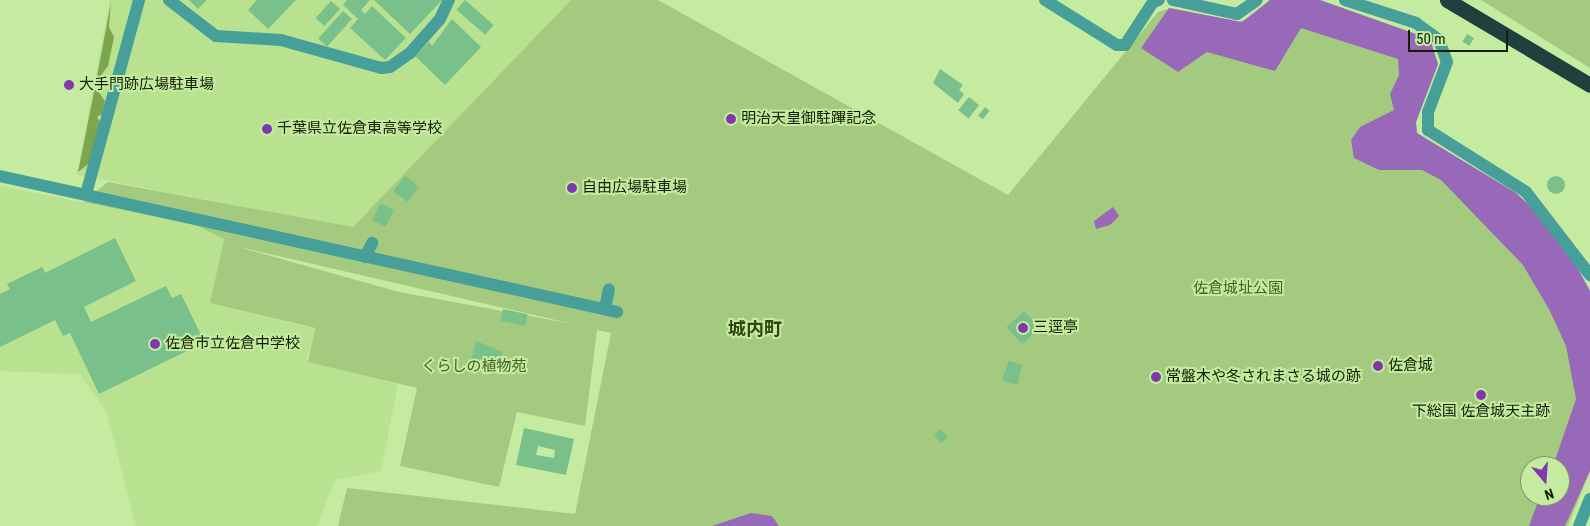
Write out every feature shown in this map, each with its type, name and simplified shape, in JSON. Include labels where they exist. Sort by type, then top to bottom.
[{"type":"highway","points":[[1447,0],[1590,85]]},
{"type":"street","points":[[86,194],[139,0]]},
{"type":"street","points":[[169,0],[216,36],[282,40],[381,68],[410,53],[440,19],[448,0]]},
{"type":"street","points":[[1045,0],[1117,45],[1125,45],[1153,2],[1159,0]]},
{"type":"street","points":[[1173,0],[1237,14],[1257,0]]},
{"type":"street","points":[[1345,0],[1416,23],[1439,40],[1447,62],[1428,112],[1428,130],[1526,192],[1590,275]]},
{"type":"street","points":[[0,176],[611,310],[609,289]]},
{"type":"street","points":[[365,257],[372,242]]},
{"type":"street","points":[[1580,526],[1590,499]]},
{"type":"shaded area","name":"千葉県立佐倉東高等学校","points":[[110,0],[571,0],[353,228],[77,175]]},
{"type":"shaded area","points":[[1270,0],[1320,0],[1430,39],[1438,64],[1416,122],[1417,133],[1516,193],[1543,218],[1570,254],[1590,291],[1590,471],[1565,526],[1529,526],[1536,506],[1570,506],[1570,456],[1556,456],[1576,399],[1566,346],[1550,311],[1523,265],[1441,180],[1422,170],[1379,170],[1354,158],[1351,140],[1360,127],[1394,110],[1390,94],[1399,75],[1398,59],[1301,28],[1275,71],[1207,52],[1178,72],[1141,48],[1169,8],[1242,22]]},
{"type":"shaded area","points":[[111,2],[109,27],[114,37],[108,66],[96,82]]},
{"type":"shaded area","points":[[95,87],[105,101],[102,114],[97,117],[101,123],[91,162],[78,172]]},
{"type":"shaded area","name":"佐倉市立佐倉中学校","points":[[0,186],[195,225],[224,239],[210,303],[315,329],[307,359],[398,384],[381,471],[335,480],[317,526],[136,526],[106,411],[80,374],[0,371]]},
{"type":"shaded area","points":[[1113,207],[1119,216],[1110,225],[1096,229],[1094,221]]},
{"type":"shaded area","points":[[751,513],[772,516],[779,526],[712,526]]},
{"type":"green space","name":"佐倉城址公園","points":[[571,0],[658,0],[1008,195],[1158,12],[1171,8],[1239,22],[1256,15],[1270,0],[1320,0],[1430,39],[1438,64],[1416,122],[1417,133],[1516,193],[1570,254],[1590,291],[1590,471],[1568,526],[338,526],[347,488],[575,514],[611,333],[597,330],[585,426],[517,412],[499,487],[400,466],[417,388],[308,362],[315,328],[210,303],[224,239],[195,225],[83,202],[108,182],[353,227]],"holes":[[[235,246],[573,324],[399,292]]]},
{"type":"green space","points":[[1481,0],[1590,0],[1590,68]]},
{"type":"building","points":[[189,0],[207,0],[198,9]]},
{"type":"building","points":[[257,0],[296,0],[268,29],[248,10]]},
{"type":"building","points":[[347,0],[370,0],[361,10],[365,14],[372,6],[406,38],[385,60],[350,28],[358,19],[343,5]]},
{"type":"building","points":[[374,0],[442,0],[410,34]]},
{"type":"building","points":[[465,0],[494,25],[485,35],[456,10]]},
{"type":"building","points":[[331,1],[340,9],[325,26],[316,18]]},
{"type":"building","points":[[343,11],[352,19],[327,47],[318,38]]},
{"type":"building","points":[[452,19],[481,47],[445,85],[415,56],[429,42],[432,46]]},
{"type":"building","points":[[1467,34],[1474,38],[1469,46],[1462,42]]},
{"type":"building","points":[[940,69],[963,85],[959,90],[964,94],[958,103],[933,83]]},
{"type":"building","points":[[969,97],[979,105],[968,118],[958,110]]},
{"type":"building","points":[[985,107],[990,111],[983,119],[978,116]]},
{"type":"building","points":[[405,176],[419,187],[407,202],[393,191]]},
{"type":"building","points":[[1552,176],[1560,176],[1565,181],[1563,192],[1552,194],[1547,189],[1547,181]]},
{"type":"building","points":[[381,203],[394,210],[385,227],[372,220]]},
{"type":"building","points":[[115,238],[136,281],[84,307],[91,322],[166,286],[172,298],[181,294],[202,337],[192,342],[195,347],[99,394],[70,333],[63,336],[55,320],[0,347],[0,294],[10,289],[7,284],[42,267],[45,273]]},
{"type":"building","points":[[503,309],[527,314],[525,326],[501,321]]},
{"type":"building","name":"三逕亭","points":[[1024,311],[1040,328],[1022,344],[1006,327]]},
{"type":"building","points":[[476,341],[503,352],[499,367],[471,361]]},
{"type":"building","points":[[1009,361],[1022,365],[1018,385],[1002,380]]},
{"type":"building","points":[[524,428],[574,439],[566,475],[516,465]],"holes":[[[538,446],[555,450],[554,458],[536,455]]]},
{"type":"building","points":[[941,429],[948,438],[941,443],[934,435]]},
{"type":"place","name":"大手門跡広場駐車場","points":[[69,85]]},
{"type":"place","name":"明治天皇御駐蹕記念","points":[[731,119]]},
{"type":"place","name":"千葉県立佐倉東高等学校","points":[[267,129]]},
{"type":"place","name":"自由広場駐車場","points":[[572,188]]},
{"type":"place","name":"三逕亭","points":[[1023,328]]},
{"type":"place","name":"佐倉市立佐倉中学校","points":[[155,344]]},
{"type":"place","name":"佐倉城","points":[[1378,366]]},
{"type":"place","name":"常盤木や冬されまさる城の跡","points":[[1156,377]]},
{"type":"place","name":"下総国 佐倉城天主跡","points":[[1481,395]]},
{"type":"district","name":"城内町","points":[[755,329]]},
{"type":"park label","name":"くらしの植物苑","points":[[474,367]]}]
